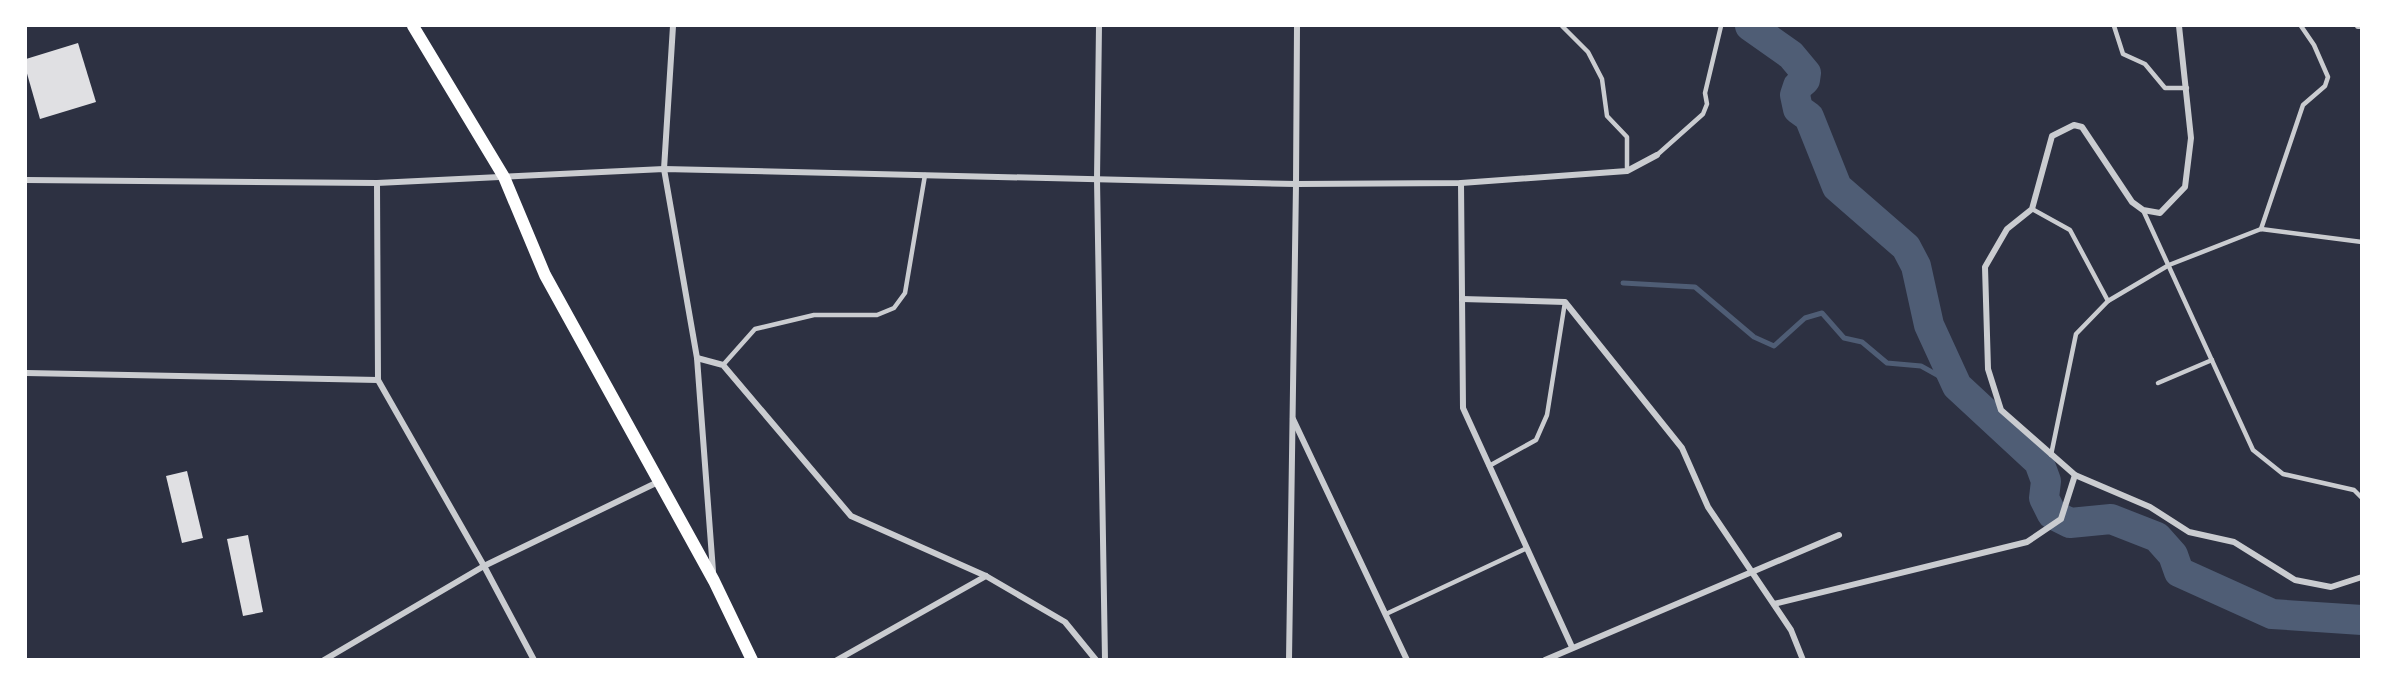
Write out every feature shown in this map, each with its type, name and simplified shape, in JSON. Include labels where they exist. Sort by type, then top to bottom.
[{"type":"main road","points":[[413,26],[504,177],[545,275],[714,581],[752,660]]},
{"type":"street","points":[[673,26],[664,169],[697,358],[714,581]]},
{"type":"street","points":[[1099,26],[1097,179],[1105,660]]},
{"type":"street","points":[[1289,660],[1297,26]]},
{"type":"street","points":[[2179,26],[2191,138],[2185,188],[2160,213],[2143,210],[2132,202],[2082,127],[2074,125],[2052,136],[2032,210],[2007,229],[1985,267],[1988,369],[2001,410],[2075,475],[2150,507],[2189,532],[2234,542],[2295,580],[2331,587],[2361,577]]},
{"type":"street","points":[[26,180],[377,183],[664,169],[1296,184],[1461,183],[1627,171],[1657,155]]},
{"type":"street","points":[[377,183],[378,380],[484,566],[534,660]]},
{"type":"street","points":[[1461,183],[1463,408],[1572,647]]},
{"type":"street","points":[[1462,299],[1565,302],[1682,448],[1708,507],[1791,630],[1803,660]]},
{"type":"street","points":[[697,358],[723,364],[851,516],[986,576],[1065,622],[1096,660]]},
{"type":"street","points":[[26,373],[378,380]]},
{"type":"street","points":[[1293,417],[1407,660]]},
{"type":"street","points":[[1774,604],[2027,542],[2061,519],[2075,475]]},
{"type":"street","points":[[324,660],[484,566],[658,483]]},
{"type":"street","points":[[1545,660],[1839,536]]},
{"type":"street","points":[[837,660],[986,576]]},
{"type":"lane","points":[[1562,26],[1588,52],[1602,79],[1607,116],[1627,137],[1627,171]]},
{"type":"lane","points":[[1657,155],[1703,114],[1707,104],[1704,93],[1721,26]]},
{"type":"lane","points":[[2114,26],[2123,54],[2145,64],[2165,88],[2187,88]]},
{"type":"lane","points":[[2261,229],[2303,105],[2325,86],[2328,77],[2314,45],[2301,26]]},
{"type":"lane","points":[[723,364],[755,329],[814,315],[877,315],[894,308],[905,294],[925,175]]},
{"type":"lane","points":[[2032,210],[2070,230],[2108,301]]},
{"type":"lane","points":[[2143,210],[2253,450],[2283,474],[2354,490],[2361,498]]},
{"type":"lane","points":[[2051,456],[2076,334],[2108,301],[2169,265],[2261,229],[2361,242]]},
{"type":"lane","points":[[1490,466],[1536,440],[1547,415],[1565,302]]},
{"type":"lane","points":[[2158,383],[2212,360]]},
{"type":"lane","points":[[1386,614],[1527,548]]},
{"type":"building","points":[[78,43],[96,102],[40,119],[26,70],[26,59]]},
{"type":"building","points":[[187,471],[203,538],[182,543],[166,476]]},
{"type":"building","points":[[248,535],[263,612],[243,616],[227,539]]},
{"type":"waterway","points":[[1750,26],[1791,55],[1806,73],[1805,80],[1798,86],[1795,95],[1798,109],[1809,117],[1837,187],[1906,247],[1916,266],[1929,325],[1957,386],[2039,462],[2046,481],[2044,498],[2052,514],[2070,523],[2111,519],[2157,537],[2173,555],[2179,572],[2272,614],[2362,620]]},
{"type":"waterway","points":[[1623,283],[1695,287],[1754,337],[1774,346],[1805,318],[1822,313],[1844,338],[1862,342],[1887,363],[1921,366],[1957,386]]}]
